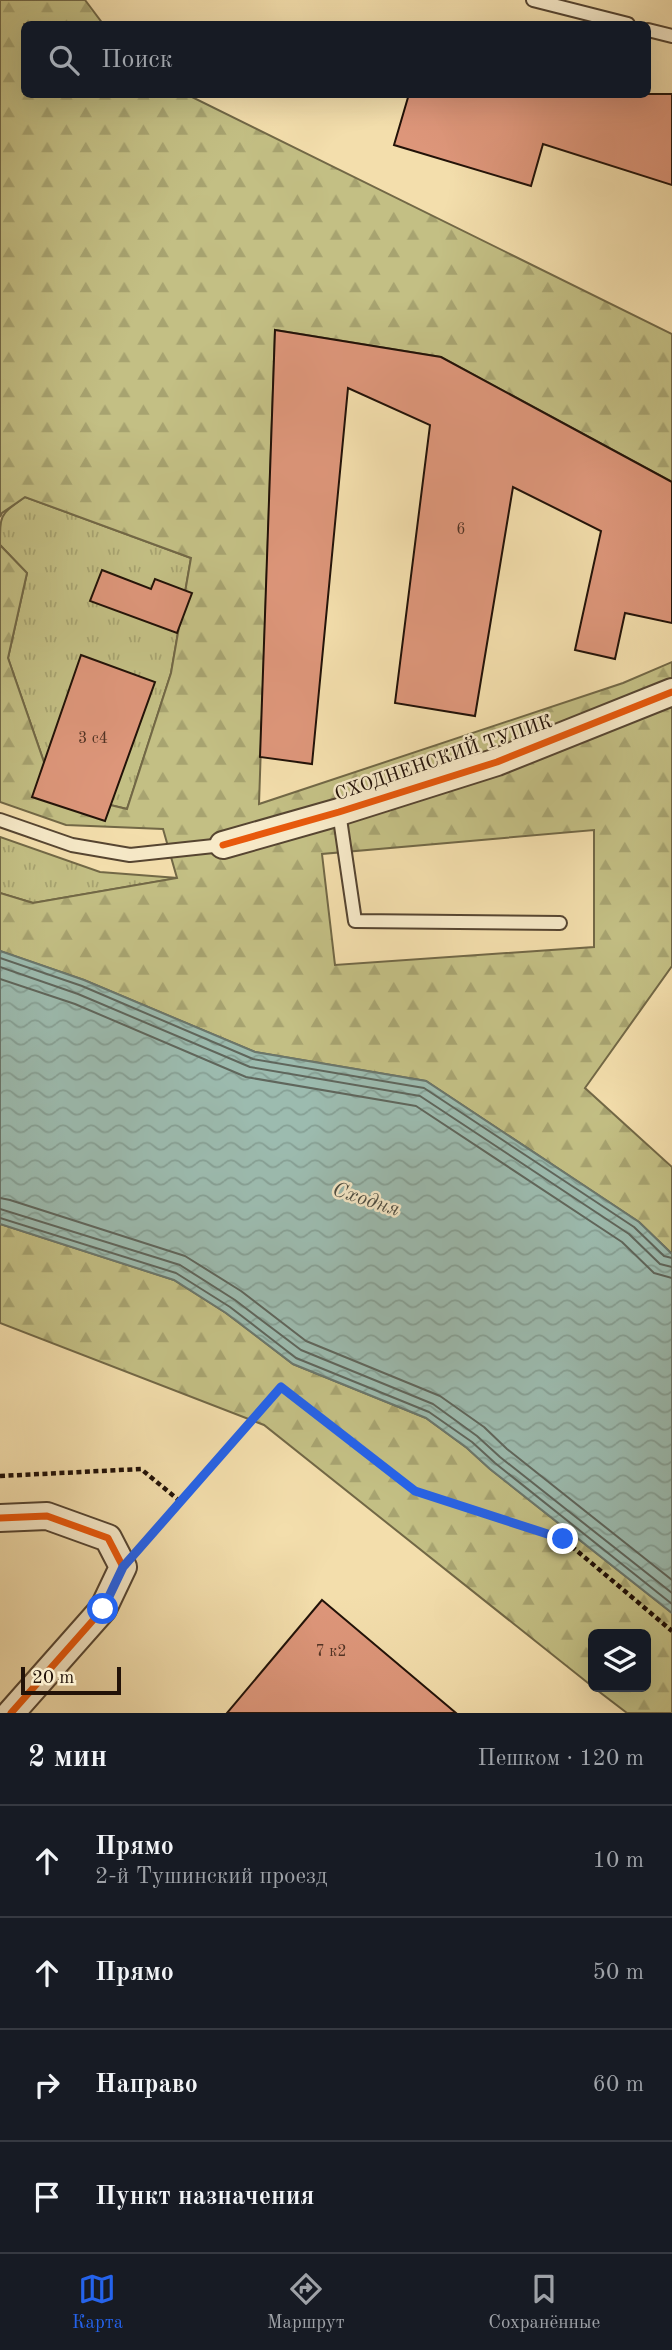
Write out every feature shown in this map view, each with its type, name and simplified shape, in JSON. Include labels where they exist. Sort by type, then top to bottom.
[{"type":"street","name":"СХОДНЕНСКИЙ ТУПИК","points":[[223,845],[497,762],[672,692]]},
{"type":"street","points":[[0,1518],[47,1516],[108,1538],[123,1567],[103,1609],[11,1713]]},
{"type":"lane","points":[[533,0],[616,21]]},
{"type":"lane","points":[[651,31],[672,36]]},
{"type":"lane","points":[[339,812],[355,921],[559,923]]},
{"type":"lane","points":[[0,820],[72,845],[130,855],[223,845]]},
{"type":"path","points":[[123,1567],[281,1387],[415,1491],[563,1539],[672,1631]]},
{"type":"path","points":[[0,1476],[141,1469],[181,1502]]},
{"type":"green space","points":[[0,0],[85,0],[101,21],[21,21],[21,98],[194,98],[672,334],[672,482],[441,357],[275,330],[259,804],[623,683],[672,662],[672,966],[585,1088],[672,1167],[672,1254],[639,1222],[426,1081],[255,1052],[84,980],[0,951],[0,893],[33,903],[177,878],[163,829],[66,825],[0,802],[0,545],[27,573],[8,658],[44,762],[60,793],[127,809],[171,673],[191,558],[25,497],[0,517]],"holes":[[[594,830],[594,947],[335,965],[322,854]]]},
{"type":"green space","points":[[25,497],[191,558],[171,673],[127,809],[59,793],[44,762],[8,658],[27,573],[0,545],[0,527],[6,512]]},
{"type":"green space","points":[[0,837],[100,872],[178,878],[33,903],[0,893]]},
{"type":"green space","points":[[0,1224],[174,1280],[226,1313],[293,1364],[426,1418],[672,1613],[672,1713],[627,1713],[600,1692],[651,1692],[651,1629],[588,1629],[588,1683],[264,1425],[0,1323]]},
{"type":"water","name":"Сходня","points":[[0,951],[84,980],[255,1052],[426,1081],[639,1222],[672,1254],[672,1613],[426,1418],[293,1364],[226,1313],[174,1280],[0,1224]]},
{"type":"building","points":[[651,94],[672,94],[672,185],[543,144],[531,186],[394,145],[408,98],[651,98]]},
{"type":"building","points":[[275,330],[441,357],[672,482],[672,623],[625,613],[615,659],[575,650],[601,531],[513,487],[475,716],[395,703],[430,425],[348,388],[312,764],[260,757]]},
{"type":"building","points":[[102,570],[151,589],[155,579],[192,593],[177,633],[90,601]]},
{"type":"building","points":[[81,655],[155,682],[105,821],[32,797]]},
{"type":"building","points":[[322,1600],[456,1713],[227,1713]]},
{"type":"cycle path","points":[[223,845],[497,762],[672,692]]},
{"type":"cycle path","points":[[0,1518],[47,1516],[108,1538],[123,1567],[103,1609],[11,1713]]},
{"type":"route","points":[[103,1609],[123,1567],[281,1387],[415,1491],[563,1539]]}]
